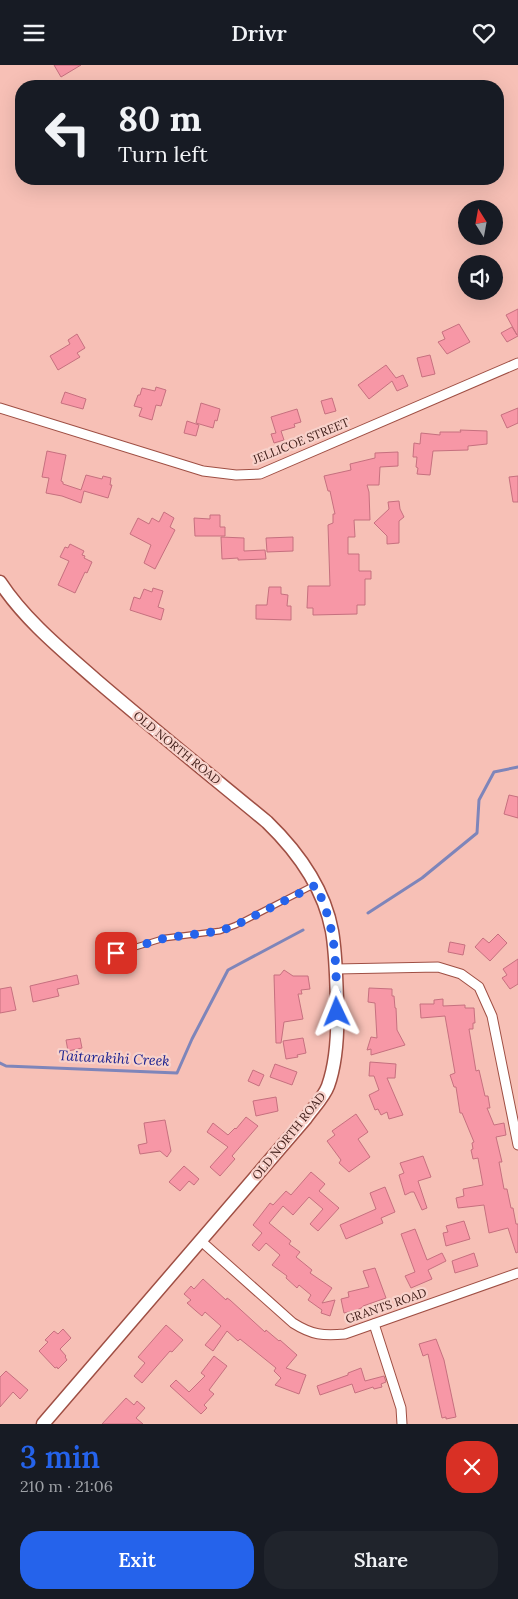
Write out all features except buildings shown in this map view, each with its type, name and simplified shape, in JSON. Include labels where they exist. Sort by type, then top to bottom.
[{"type":"street","name":"JELLICOE STREET","points":[[0,408],[203,471],[236,475],[260,474],[518,363]]},
{"type":"street","name":"OLD NORTH ROAD","points":[[0,582],[26,615],[61,649],[146,723],[267,822],[293,849],[316,885],[326,911],[332,930],[336,969],[336,1046],[328,1087],[306,1118],[43,1424]]},
{"type":"street","points":[[336,969],[438,967],[461,974],[479,987],[492,1016],[518,1145]]},
{"type":"street","name":"GRANTS ROAD","points":[[201,1241],[293,1323],[308,1332],[332,1335],[345,1334],[518,1273]]},
{"type":"street","points":[[374,1324],[401,1408],[402,1424]]},
{"type":"lane","points":[[100,958],[165,938],[220,931],[236,925],[316,885]]},
{"type":"waterway","name":"Taitarakihi Creek","points":[[368,913],[422,878],[477,833],[479,800],[494,772],[518,767]]},
{"type":"waterway","name":"Taitarakihi Creek","points":[[0,1063],[6,1066],[177,1073],[192,1039],[228,970],[303,930]]},
{"type":"route","points":[[116,953],[165,938],[220,931],[236,925],[316,885],[332,930],[336,969],[337,1012]]}]
